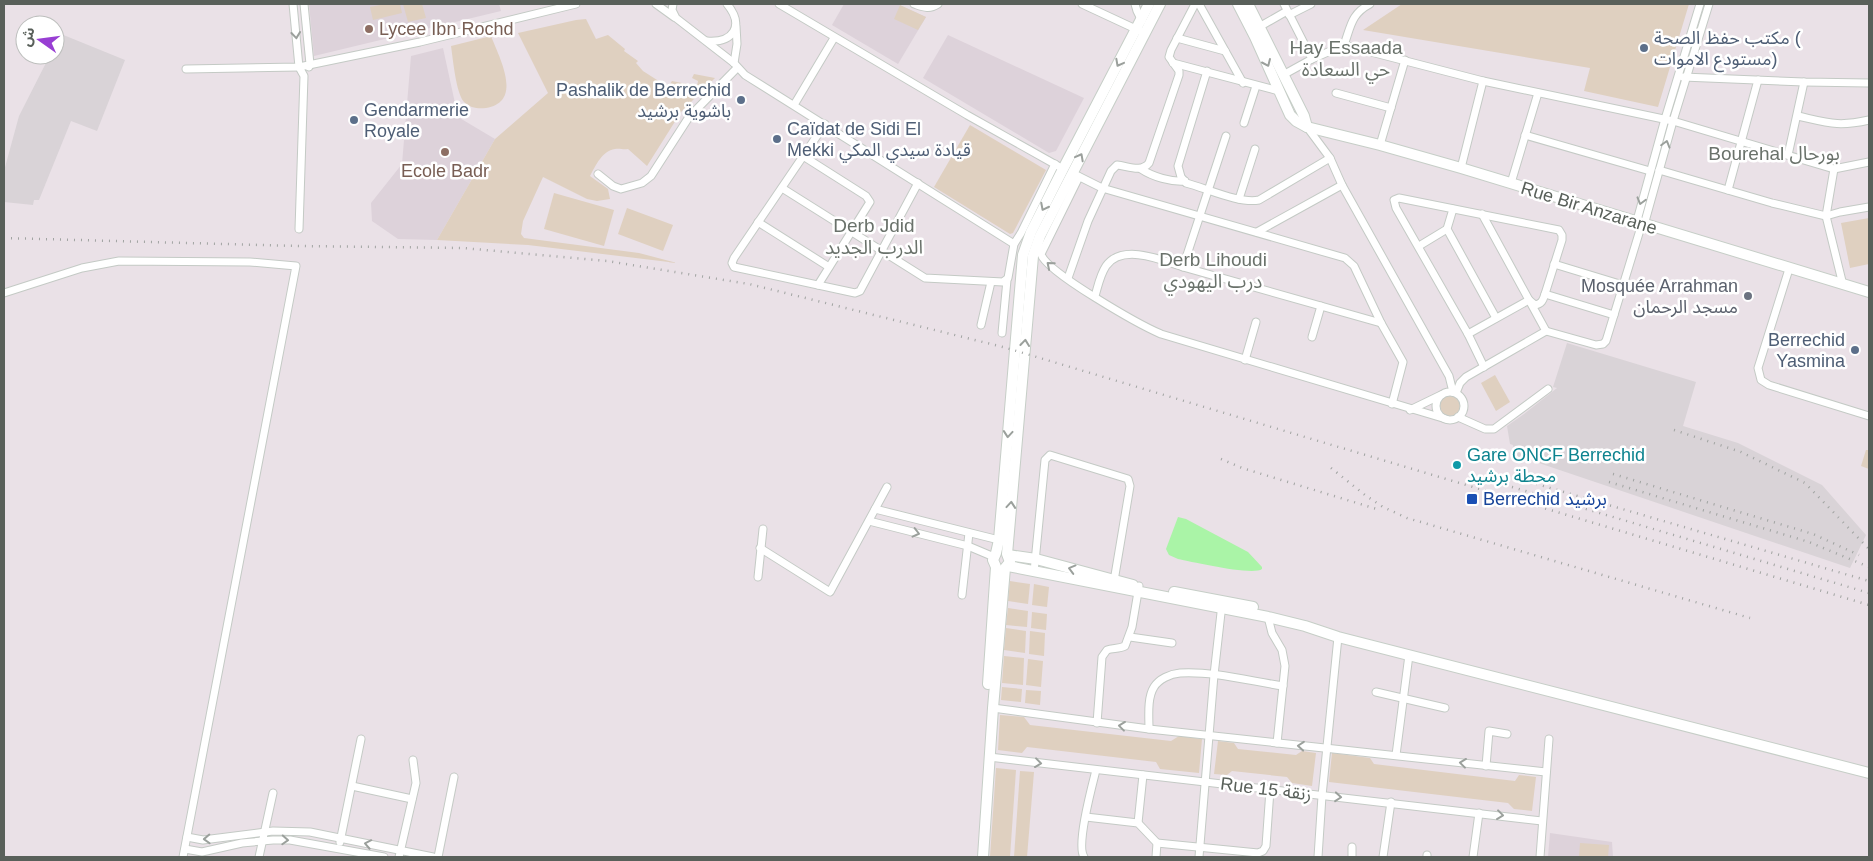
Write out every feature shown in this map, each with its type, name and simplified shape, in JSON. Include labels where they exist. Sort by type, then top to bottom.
[{"type":"street","points":[[293,4],[299,67],[304,76]]},
{"type":"street","points":[[299,229],[304,76],[310,64],[304,4]]},
{"type":"street","points":[[186,69],[299,67],[420,42],[576,4]]},
{"type":"street","points":[[656,4],[706,41],[736,65],[745,75],[1014,244]]},
{"type":"street","points":[[672,4],[672,10],[676,18]]},
{"type":"street","points":[[598,174],[613,186],[621,189],[646,181],[690,117],[736,65],[736,24],[734,13],[728,4]]},
{"type":"street","points":[[779,4],[967,115],[1067,171],[1102,188],[1346,258],[1354,266],[1381,323],[1403,362],[1392,404]]},
{"type":"street","points":[[794,4],[795,13]]},
{"type":"street","points":[[914,4],[925,8],[932,8],[938,4]]},
{"type":"street","points":[[1083,4],[1143,27]]},
{"type":"street","points":[[1135,4],[1143,27]]},
{"type":"street","points":[[1143,27],[1149,4]]},
{"type":"street","points":[[983,857],[1002,560],[999,540],[1023,255],[1031,232],[1067,171],[1143,27],[1160,4]]},
{"type":"street","points":[[1141,169],[1149,163],[1179,75],[1179,71],[1169,57],[1195,4]]},
{"type":"street","points":[[1200,4],[1243,83]]},
{"type":"street","points":[[1238,4],[1290,115],[1307,127]]},
{"type":"street","points":[[1248,4],[1304,116],[1307,127],[1330,158],[1342,185],[1449,376],[1454,393]]},
{"type":"street","points":[[1284,4],[1312,59]]},
{"type":"street","points":[[1260,27],[1311,4]]},
{"type":"street","points":[[1344,45],[1355,16],[1359,10],[1370,4]]},
{"type":"street","points":[[1640,226],[1650,171],[1700,4]]},
{"type":"street","points":[[1454,393],[1466,377],[1546,331],[1599,345],[1606,341],[1709,4]]},
{"type":"street","points":[[706,41],[717,42],[727,38],[732,35],[736,24]]},
{"type":"street","points":[[794,105],[834,38]]},
{"type":"street","points":[[1177,38],[1226,51]]},
{"type":"street","points":[[1283,75],[1312,59],[1344,45],[1483,81],[1673,121],[1834,169],[1869,162]]},
{"type":"street","points":[[1380,145],[1405,60]]},
{"type":"street","points":[[1172,63],[1279,91]]},
{"type":"street","points":[[1185,181],[1179,173],[1178,166],[1207,71]]},
{"type":"street","points":[[1678,77],[1869,83]]},
{"type":"street","points":[[1728,190],[1758,80]]},
{"type":"street","points":[[1461,168],[1483,81]]},
{"type":"street","points":[[1788,155],[1804,82]]},
{"type":"street","points":[[1244,123],[1256,86]]},
{"type":"street","points":[[1336,93],[1391,108]]},
{"type":"street","points":[[1511,183],[1538,93]]},
{"type":"street","points":[[1798,116],[1834,125],[1869,120]]},
{"type":"street","points":[[825,124],[734,258],[732,263],[734,267],[850,293],[860,291],[918,183]]},
{"type":"street","name":"Rue Bir Anzarane","points":[[1307,127],[1461,168],[1640,226],[1869,292]]},
{"type":"street","points":[[1183,267],[1226,136]]},
{"type":"street","points":[[1526,136],[1650,171]]},
{"type":"street","points":[[1239,199],[1255,150]]},
{"type":"street","points":[[803,156],[869,198],[870,202],[818,286]]},
{"type":"street","points":[[1068,278],[1102,188],[1111,171],[1117,165],[1141,169],[1153,175],[1175,181],[1185,181],[1249,201],[1259,200],[1330,158]]},
{"type":"street","points":[[1834,169],[1826,216],[1843,285]]},
{"type":"street","points":[[1659,170],[1826,216],[1869,207]]},
{"type":"street","points":[[1002,333],[1007,280],[1014,244],[1067,171]]},
{"type":"street","points":[[1067,171],[1041,254],[1046,263],[1122,314],[1161,334],[1410,410],[1446,420],[1458,417],[1463,412],[1464,405],[1462,398],[1454,393],[1443,394],[1410,410]]},
{"type":"street","points":[[976,857],[1002,560],[1033,256],[1067,171]]},
{"type":"street","points":[[1257,232],[1342,185]]},
{"type":"street","points":[[782,188],[925,278],[991,282],[1007,280]]},
{"type":"street","points":[[1484,367],[1468,334],[1396,208],[1394,200],[1399,198],[1559,230],[1562,235],[1543,301],[1535,304],[1529,300]]},
{"type":"street","points":[[1418,246],[1447,229],[1453,209]]},
{"type":"street","points":[[1482,214],[1546,331]]},
{"type":"street","points":[[758,222],[829,268]]},
{"type":"street","points":[[1447,229],[1496,318]]},
{"type":"street","points":[[1095,296],[1106,266],[1110,261],[1118,256],[1140,254],[1381,323]]},
{"type":"street","points":[[4,293],[82,268],[119,261],[186,260],[296,266],[183,857]]},
{"type":"street","points":[[1554,264],[1623,285]]},
{"type":"street","points":[[1789,269],[1758,368],[1761,380],[1769,385],[1869,416]]},
{"type":"street","points":[[981,325],[991,282]]},
{"type":"street","points":[[1545,294],[1614,315]]},
{"type":"street","points":[[1468,334],[1529,300]]},
{"type":"street","points":[[1312,337],[1321,306]]},
{"type":"street","points":[[1245,360],[1256,322]]},
{"type":"street","points":[[1458,417],[1485,429],[1494,429],[1548,389]]},
{"type":"street","points":[[1443,394],[1438,399],[1436,408],[1440,416],[1446,420]]},
{"type":"street","points":[[1034,572],[1045,460],[1050,456],[1128,479],[1130,486],[1114,581]]},
{"type":"street","points":[[760,548],[830,592],[887,487]]},
{"type":"street","points":[[875,509],[999,540]]},
{"type":"street","points":[[868,521],[968,546],[1034,572],[1287,615],[1305,626]]},
{"type":"street","points":[[758,577],[763,529]]},
{"type":"street","points":[[962,595],[969,533]]},
{"type":"street","points":[[1002,560],[1036,559],[1138,589]]},
{"type":"street","points":[[1097,723],[1104,653],[1113,648],[1121,649],[1130,637],[1138,589]]},
{"type":"street","points":[[1222,605],[1305,626],[1409,656],[1869,773]]},
{"type":"street","points":[[1199,857],[1207,782],[1214,676],[1222,605]]},
{"type":"street","points":[[1268,617],[1272,633],[1282,650],[1285,666],[1278,743]]},
{"type":"street","points":[[1130,637],[1172,643]]},
{"type":"street","points":[[1318,857],[1326,748],[1338,637]]},
{"type":"street","points":[[1396,755],[1409,656]]},
{"type":"street","points":[[1149,729],[1150,696],[1154,687],[1167,676],[1179,673],[1214,676],[1283,686]]},
{"type":"street","points":[[1376,692],[1445,708]]},
{"type":"street","points":[[993,708],[1097,723],[1546,772]]},
{"type":"street","points":[[1486,766],[1489,731],[1507,734]]},
{"type":"street","points":[[339,848],[361,739]]},
{"type":"street","points":[[1540,857],[1549,739]]},
{"type":"street","name":"Rue 15 زنقة","points":[[990,757],[1322,796],[1479,812],[1542,821]]},
{"type":"street","points":[[400,854],[416,783],[414,760]]},
{"type":"street","points":[[1084,857],[1081,849],[1096,770]]},
{"type":"street","points":[[1138,823],[1143,775]]},
{"type":"street","points":[[438,857],[454,777]]},
{"type":"street","points":[[352,786],[412,799]]},
{"type":"street","points":[[1086,817],[1138,823],[1157,843],[1258,853],[1263,851],[1267,839],[1270,790]]},
{"type":"street","points":[[259,857],[272,793]]},
{"type":"street","points":[[1383,857],[1391,802]]},
{"type":"street","points":[[1472,857],[1479,812]]},
{"type":"street","points":[[187,837],[203,840],[264,832],[310,832],[341,838],[400,854],[433,857]]},
{"type":"street","points":[[185,849],[202,852],[262,841],[290,840],[384,857]]},
{"type":"street","points":[[1156,857],[1157,843]]},
{"type":"street","points":[[1352,847],[1352,857]]},
{"type":"shaded area","name":"Lycee Ibn Rochd","points":[[309,4],[499,4],[501,11],[314,56]]},
{"type":"shaded area","points":[[400,4],[402,13],[373,20],[370,7]]},
{"type":"shaded area","points":[[403,4],[422,4],[426,18],[408,22]]},
{"type":"shaded area","points":[[844,4],[897,4],[926,17],[898,64],[832,25]]},
{"type":"shaded area","points":[[1402,4],[1689,4],[1658,107],[1584,91],[1590,68],[1363,30]]},
{"type":"shaded area","points":[[900,5],[926,17],[918,30],[894,19]]},
{"type":"shaded area","points":[[586,19],[596,39],[608,35],[625,49],[624,51],[638,61],[636,63],[643,71],[668,87],[672,81],[697,86],[698,81],[692,78],[694,74],[715,78],[681,112],[647,166],[628,149],[610,150],[603,156],[590,176],[608,189],[610,199],[597,201],[587,199],[543,177],[523,221],[521,234],[524,238],[639,253],[677,263],[528,245],[437,240],[495,139],[548,93],[518,33]]},
{"type":"shaded area","points":[[948,35],[1084,98],[1056,151],[1049,153],[923,78]]},
{"type":"shaded area","points":[[65,36],[125,60],[97,131],[71,121],[39,200],[34,200],[33,205],[4,202],[4,171],[19,116],[45,65],[65,65]]},
{"type":"shaded area","points":[[491,36],[506,78],[504,97],[497,104],[486,108],[474,108],[466,104],[461,98],[455,76],[451,46]]},
{"type":"shaded area","name":"Ecole Badr","points":[[443,48],[458,117],[495,139],[437,240],[398,239],[372,221],[371,203],[402,164],[411,56]]},
{"type":"shaded area","points":[[970,125],[1046,170],[1013,233],[1010,234],[934,187]]},
{"type":"shaded area","points":[[554,193],[614,210],[604,246],[544,229]]},
{"type":"shaded area","points":[[627,208],[673,225],[663,251],[618,234]]},
{"type":"shaded area","points":[[1869,218],[1869,264],[1850,268],[1841,223]]},
{"type":"shaded area","points":[[1567,343],[1696,382],[1683,426],[1738,443],[1822,485],[1866,535],[1850,568],[1515,455],[1513,445],[1510,444],[1507,426],[1557,388],[1553,387]]},
{"type":"shaded area","points":[[1495,375],[1510,402],[1496,411],[1481,383]]},
{"type":"shaded area","points":[[1450,396],[1457,399],[1460,406],[1457,413],[1450,416],[1443,413],[1440,406],[1443,399]]},
{"type":"shaded area","points":[[1866,450],[1869,450],[1869,469],[1861,466]]},
{"type":"shaded area","points":[[1178,517],[1186,519],[1248,552],[1262,569],[1247,571],[1222,568],[1178,559],[1169,555],[1166,549]]},
{"type":"shaded area","points":[[1010,581],[1030,584],[1028,604],[1008,601]]},
{"type":"shaded area","points":[[1034,584],[1049,587],[1047,607],[1032,605]]},
{"type":"shaded area","points":[[1008,608],[1028,611],[1027,627],[1006,625]]},
{"type":"shaded area","points":[[1032,612],[1047,614],[1046,630],[1031,628]]},
{"type":"shaded area","points":[[1006,628],[1026,631],[1025,653],[1004,650]]},
{"type":"shaded area","points":[[1030,631],[1045,633],[1044,656],[1029,654]]},
{"type":"shaded area","points":[[1004,656],[1024,658],[1023,685],[1002,683]]},
{"type":"shaded area","points":[[1028,659],[1043,661],[1041,687],[1026,685]]},
{"type":"shaded area","points":[[1002,687],[1022,689],[1021,702],[1001,700]]},
{"type":"shaded area","points":[[1026,690],[1041,691],[1040,705],[1025,703]]},
{"type":"shaded area","points":[[1000,715],[1024,717],[1030,725],[1171,741],[1179,736],[1202,739],[1199,773],[1160,769],[1156,762],[1027,747],[1022,753],[998,750]]},
{"type":"shaded area","points":[[1218,741],[1234,743],[1238,749],[1296,755],[1302,751],[1316,753],[1312,786],[1292,783],[1287,777],[1232,771],[1227,775],[1214,774]]},
{"type":"shaded area","points":[[1332,753],[1370,758],[1374,764],[1515,781],[1519,775],[1536,777],[1532,811],[1514,809],[1508,803],[1329,782]]},
{"type":"shaded area","points":[[996,768],[1016,770],[1010,857],[990,857]]},
{"type":"shaded area","points":[[1020,771],[1034,772],[1027,857],[1014,857]]},
{"type":"shaded area","points":[[1550,833],[1612,842],[1613,857],[1548,857]]},
{"type":"shaded area","points":[[1580,843],[1609,845],[1608,857],[1579,857]]},
{"type":"railway","points":[[4,238],[298,246],[463,248],[607,261],[749,284],[1003,347],[1869,605]]},
{"type":"railway","points":[[1674,430],[1741,452],[1805,483],[1869,549]]},
{"type":"railway","points":[[1221,459],[1242,468],[1380,510]]},
{"type":"railway","points":[[1331,468],[1383,507],[1407,518],[1750,618]]},
{"type":"railway","points":[[1613,474],[1813,534],[1859,555]]},
{"type":"railway","points":[[1516,478],[1869,581]]},
{"type":"railway","points":[[1609,482],[1809,542],[1869,567]]},
{"type":"railway","points":[[1512,487],[1869,593]]},
{"type":"place","name":"Lycee Ibn Rochd","points":[[369,29]]},
{"type":"place","name":"مكتب حفظ الصحة ( مستودع الاموات)","points":[[1644,48]]},
{"type":"place","name":"Pashalik de Berrechid باشوية برشيد","points":[[741,100]]},
{"type":"place","name":"Gendarmerie Royale","points":[[354,120]]},
{"type":"place","name":"Caïdat de Sidi El Mekki قيادة سيدي المكي","points":[[777,139]]},
{"type":"place","name":"Ecole Badr","points":[[445,152]]},
{"type":"place","name":"Mosquée Arrahman مسجد الرحمان","points":[[1748,296]]},
{"type":"place","name":"Berrechid Yasmina","points":[[1855,350]]},
{"type":"place","name":"Gare ONCF Berrechid محطة برشيد","points":[[1457,465]]},
{"type":"place","name":"Berrechid برشيد","points":[[1472,499]]},
{"type":"district","name":"Hay Essaada حي السعادة","points":[[1346,58]]},
{"type":"district","name":"Bourehal بورحال","points":[[1774,153]]},
{"type":"district","name":"Derb Jdid الدرب الجديد","points":[[874,236]]},
{"type":"district","name":"Derb Lihoudi درب اليهودي","points":[[1213,270]]}]
